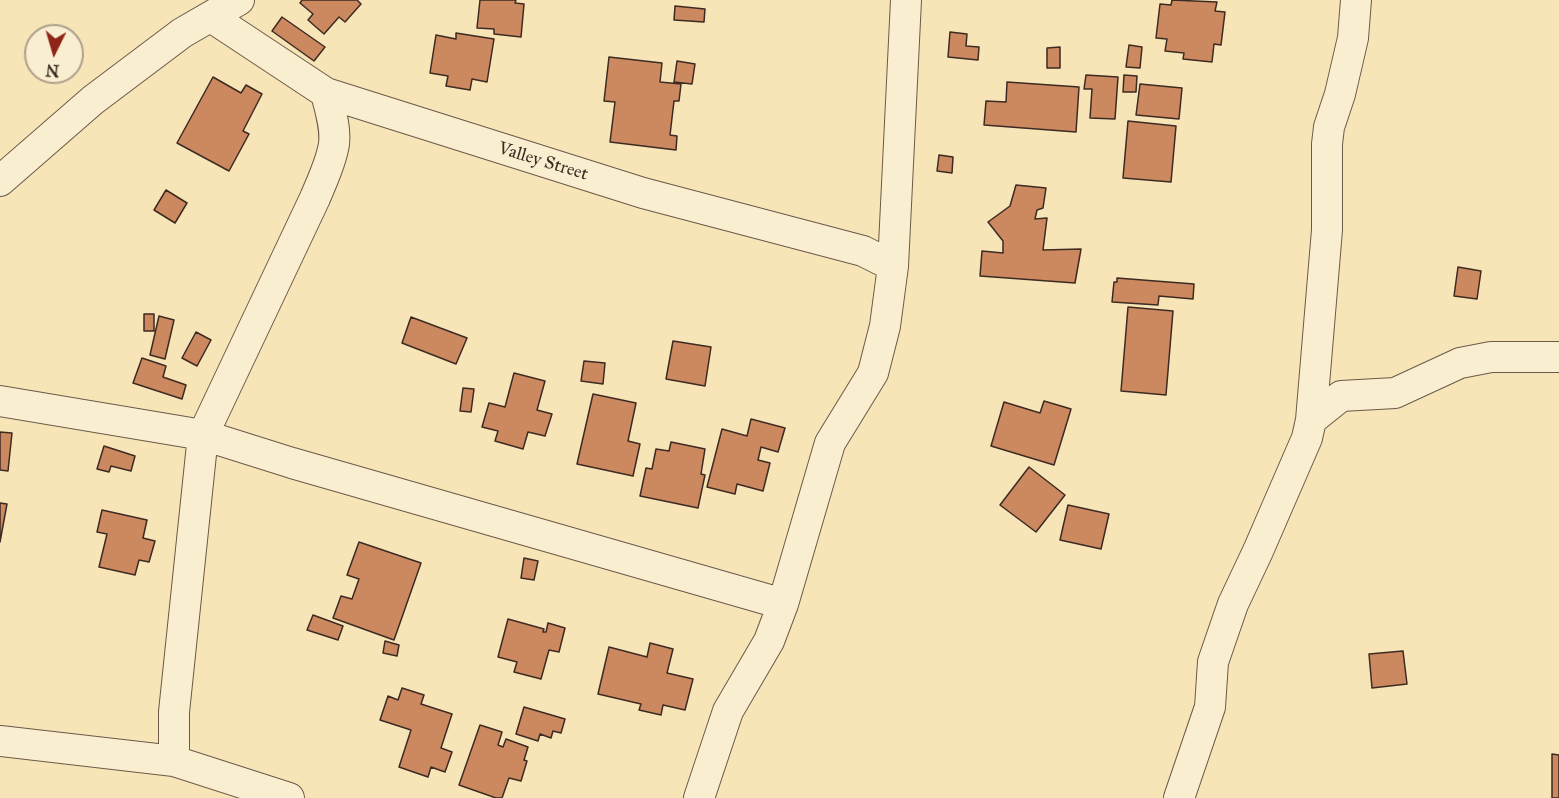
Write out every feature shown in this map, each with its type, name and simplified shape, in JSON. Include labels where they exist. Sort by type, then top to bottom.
[{"type":"street","points":[[0,181],[93,100],[182,33],[239,0]]},
{"type":"street","points":[[699,798],[728,711],[769,641],[783,604],[830,443],[873,373],[885,326],[893,266],[906,0]]},
{"type":"street","points":[[1179,798],[1210,707],[1211,672],[1215,654],[1236,597],[1282,492],[1301,455],[1311,420],[1327,230],[1327,144],[1329,127],[1340,94],[1353,38],[1356,0]]},
{"type":"street","name":"Valley Street","points":[[212,17],[326,93],[643,193],[864,251],[893,266]]},
{"type":"street","points":[[174,761],[175,702],[203,435],[327,168],[334,145],[333,122],[326,93]]},
{"type":"street","points":[[1311,420],[1341,396],[1395,393],[1460,363],[1491,357],[1559,357]]},
{"type":"street","points":[[0,401],[203,435],[783,604]]},
{"type":"street","points":[[0,741],[174,761],[289,798]]},
{"type":"building","points":[[302,0],[357,0],[361,4],[345,22],[339,17],[324,34],[308,20],[313,14],[300,3]]},
{"type":"building","points":[[480,0],[516,0],[515,3],[524,4],[521,37],[494,34],[494,29],[477,28]]},
{"type":"building","points":[[1172,0],[1217,2],[1215,11],[1225,12],[1221,45],[1214,44],[1212,62],[1183,59],[1184,53],[1165,51],[1167,39],[1156,38],[1160,4],[1171,5]]},
{"type":"building","points":[[675,6],[705,9],[704,22],[674,20]]},
{"type":"building","points":[[282,17],[325,47],[314,61],[272,31]]},
{"type":"building","points":[[950,32],[967,34],[966,46],[979,47],[978,60],[948,57]]},
{"type":"building","points":[[456,33],[494,39],[487,82],[472,79],[470,90],[446,86],[448,76],[430,73],[436,35],[456,39]]},
{"type":"building","points":[[1129,45],[1142,47],[1140,68],[1126,67]]},
{"type":"building","points":[[1060,47],[1060,68],[1047,68],[1047,48]]},
{"type":"building","points":[[609,57],[662,63],[660,82],[681,84],[679,101],[674,101],[670,135],[677,136],[676,150],[610,142],[615,102],[604,101]]},
{"type":"building","points":[[677,61],[695,64],[692,84],[674,82]]},
{"type":"building","points":[[1086,75],[1118,77],[1115,119],[1090,118],[1092,89],[1084,89]]},
{"type":"building","points":[[1124,75],[1137,76],[1136,92],[1123,92]]},
{"type":"building","points":[[213,77],[241,93],[246,85],[262,94],[243,131],[249,134],[229,171],[177,143]]},
{"type":"building","points":[[1007,82],[1079,87],[1076,132],[984,125],[986,101],[1006,102]]},
{"type":"building","points":[[1140,84],[1182,88],[1179,119],[1136,115]]},
{"type":"building","points":[[1128,121],[1176,126],[1171,182],[1123,178]]},
{"type":"building","points":[[939,155],[953,157],[952,173],[937,171]]},
{"type":"building","points":[[1016,185],[1046,188],[1043,208],[1037,210],[1035,219],[1047,218],[1043,250],[1081,249],[1075,283],[980,276],[982,251],[1003,253],[1003,241],[988,222],[1010,206]]},
{"type":"building","points":[[166,190],[187,203],[175,223],[154,210]]},
{"type":"building","points":[[1458,267],[1481,271],[1477,299],[1454,296]]},
{"type":"building","points":[[1117,278],[1194,284],[1193,299],[1159,296],[1158,305],[1112,302],[1114,282],[1117,282]]},
{"type":"building","points":[[1128,307],[1173,311],[1166,395],[1121,391]]},
{"type":"building","points":[[144,314],[154,314],[154,331],[144,331]]},
{"type":"building","points":[[159,316],[174,320],[165,359],[150,355]]},
{"type":"building","points":[[411,317],[467,338],[456,364],[402,343]]},
{"type":"building","points":[[196,332],[211,340],[197,366],[182,358]]},
{"type":"building","points":[[673,341],[711,347],[705,386],[666,379]]},
{"type":"building","points":[[142,358],[166,366],[163,377],[186,385],[182,399],[133,383]]},
{"type":"building","points":[[584,361],[605,363],[603,384],[581,381]]},
{"type":"building","points":[[514,373],[545,381],[537,410],[552,414],[545,436],[528,432],[523,449],[495,441],[498,431],[482,427],[489,403],[505,407]]},
{"type":"building","points":[[463,388],[474,389],[471,412],[460,411]]},
{"type":"building","points":[[593,394],[636,403],[628,441],[640,444],[633,476],[577,464]]},
{"type":"building","points":[[1044,401],[1071,409],[1054,465],[991,446],[1004,402],[1040,413]]},
{"type":"building","points":[[751,419],[785,428],[778,452],[761,447],[758,460],[770,463],[763,491],[737,484],[735,494],[707,487],[722,429],[747,436]]},
{"type":"building","points":[[0,432],[12,433],[8,471],[0,470]]},
{"type":"building","points":[[671,442],[705,449],[701,474],[705,475],[698,508],[640,496],[646,468],[652,469],[656,449],[669,451]]},
{"type":"building","points":[[104,446],[135,456],[131,471],[111,466],[109,472],[97,469]]},
{"type":"building","points":[[1029,467],[1065,495],[1036,532],[1000,505]]},
{"type":"building","points":[[0,503],[7,504],[0,542]]},
{"type":"building","points":[[1068,505],[1109,514],[1101,549],[1060,540]]},
{"type":"building","points":[[102,510],[147,520],[143,538],[155,541],[149,562],[139,560],[135,575],[99,567],[107,534],[97,532]]},
{"type":"building","points":[[359,542],[421,563],[394,640],[333,618],[341,596],[352,599],[359,579],[347,575]]},
{"type":"building","points":[[524,558],[538,561],[534,580],[521,578]]},
{"type":"building","points":[[313,615],[343,626],[338,640],[307,630]]},
{"type":"building","points":[[508,619],[544,629],[543,632],[546,632],[548,623],[565,628],[559,652],[549,650],[541,679],[514,672],[517,662],[498,657]]},
{"type":"building","points":[[385,641],[399,645],[397,656],[383,653]]},
{"type":"building","points":[[650,643],[673,649],[667,673],[693,679],[685,710],[663,705],[661,715],[639,710],[641,704],[598,694],[609,647],[647,657]]},
{"type":"building","points":[[1403,651],[1407,684],[1372,688],[1369,654]]},
{"type":"building","points":[[402,688],[424,695],[421,704],[452,714],[441,748],[452,752],[445,772],[431,767],[428,777],[399,767],[411,730],[380,720],[388,696],[398,700]]},
{"type":"building","points":[[524,707],[565,719],[561,733],[553,731],[551,738],[540,734],[538,741],[516,734]]},
{"type":"building","points":[[480,725],[502,732],[498,745],[503,747],[506,739],[528,747],[524,760],[527,761],[521,781],[509,778],[502,798],[459,785]]},
{"type":"building","points":[[1552,754],[1559,755],[1559,798],[1552,798]]}]
